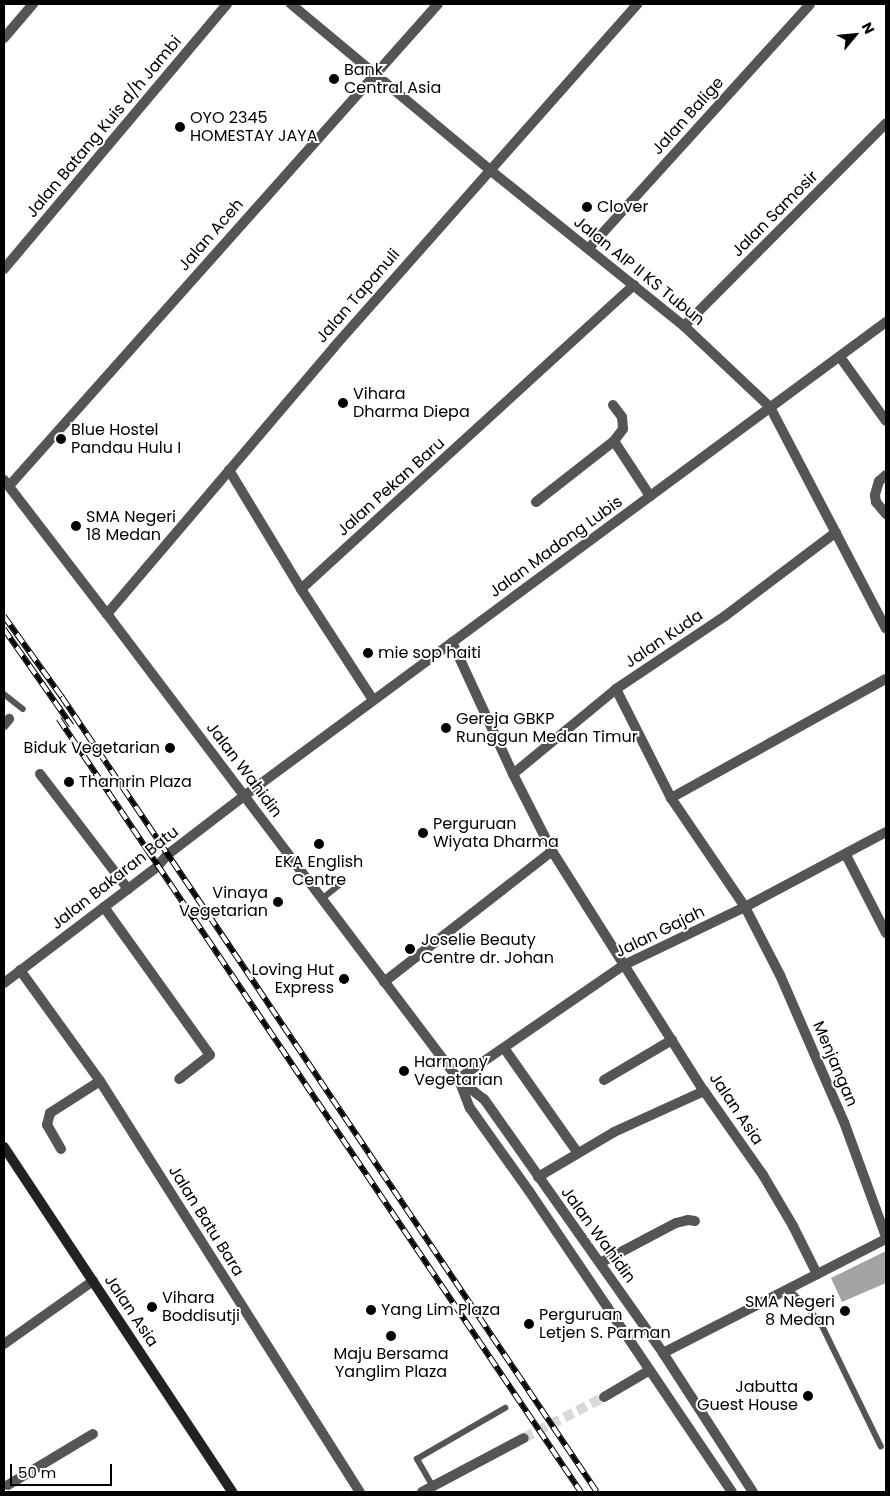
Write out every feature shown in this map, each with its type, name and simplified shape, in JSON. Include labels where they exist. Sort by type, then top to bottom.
[{"type":"main road","name":"Jalan Asia","points":[[4,1147],[232,1492]]},
{"type":"street","points":[[4,38],[32,4]]},
{"type":"street","name":"Jalan Batang Kuis d/h Jambi","points":[[4,269],[227,4]]},
{"type":"street","name":"Jalan AIP II KS Tubun","points":[[291,4],[375,72],[490,170],[684,326],[770,407],[886,629]]},
{"type":"street","name":"Jalan Aceh","points":[[6,483],[438,4]]},
{"type":"street","name":"Jalan Tapanuli","points":[[107,614],[334,347],[637,4]]},
{"type":"street","name":"Jalan Balige","points":[[588,248],[810,4]]},
{"type":"street","name":"Jalan Samosir","points":[[684,326],[886,123]]},
{"type":"street","name":"Jalan Pekan Baru","points":[[301,589],[634,285]]},
{"type":"street","name":"Jalan Madong Lubis","points":[[244,796],[886,322]]},
{"type":"street","points":[[840,357],[886,421]]},
{"type":"street","points":[[536,502],[614,441],[624,429],[622,417],[613,405]]},
{"type":"street","points":[[614,441],[650,496]]},
{"type":"street","points":[[230,470],[301,589],[373,700]]},
{"type":"street","points":[[886,475],[879,481],[875,495],[876,502],[886,514]]},
{"type":"street","name":"Jalan Wahidin","points":[[6,483],[458,1079],[470,1108],[529,1191],[732,1492]]},
{"type":"street","name":"Jalan Kuda","points":[[513,774],[616,689],[725,616],[836,532]]},
{"type":"street","name":"Jalan Asia","points":[[452,642],[513,774],[552,851],[704,1091],[763,1175],[793,1226],[817,1274]]},
{"type":"street","points":[[671,798],[886,679]]},
{"type":"street","name":"Menjangan","points":[[616,689],[671,798],[745,907],[780,975],[844,1122],[886,1238]]},
{"type":"street","points":[[40,774],[128,889]]},
{"type":"street","name":"Jalan Bakaran Batu","points":[[4,983],[128,889],[244,796]]},
{"type":"street","name":"Jalan Gajah","points":[[458,1079],[624,965],[745,907],[846,855],[886,832]]},
{"type":"street","points":[[384,982],[552,851]]},
{"type":"street","points":[[846,855],[886,933]]},
{"type":"street","points":[[104,907],[210,1054],[179,1079]]},
{"type":"street","name":"Jalan Batu Bara","points":[[20,970],[100,1080],[360,1492]]},
{"type":"street","points":[[604,1080],[672,1040]]},
{"type":"street","points":[[504,1048],[577,1152]]},
{"type":"street","name":"Jalan Wahidin","points":[[458,1079],[484,1099],[663,1353],[753,1492]]},
{"type":"street","points":[[61,1149],[47,1125],[50,1113],[100,1080]]},
{"type":"street","points":[[538,1177],[577,1152],[614,1132],[704,1091]]},
{"type":"street","points":[[600,1263],[676,1223],[688,1220],[695,1221]]},
{"type":"street","points":[[663,1353],[886,1238]]},
{"type":"street","points":[[4,1344],[93,1281]]},
{"type":"street","points":[[604,1397],[650,1370]]},
{"type":"street","points":[[8,1485],[93,1434]]},
{"type":"street","points":[[422,1492],[524,1438]]},
{"type":"lane","points":[[4,694],[23,709]]},
{"type":"lane","points":[[322,899],[343,882]]},
{"type":"lane","points":[[789,1289],[822,1325],[881,1446]]},
{"type":"lane","points":[[433,1487],[417,1459],[505,1408]]},
{"type":"shaded area","points":[[886,1251],[886,1283],[842,1302],[831,1278]]},
{"type":"tunnel","points":[[524,1438],[604,1397]]},
{"type":"railway","points":[[4,616],[62,697],[597,1492]]},
{"type":"railway","points":[[4,629],[72,726]]},
{"type":"railway","points":[[59,719],[581,1492]]},
{"type":"place","name":"Bank Central Asia","points":[[334,79]]},
{"type":"place","name":"OYO 2345 HOMESTAY JAYA","points":[[180,127]]},
{"type":"place","name":"Clover","points":[[587,207]]},
{"type":"place","name":"Vihara Dharma Diepa","points":[[343,403]]},
{"type":"place","name":"Blue Hostel Pandau Hulu I","points":[[61,439]]},
{"type":"place","name":"SMA Negeri 18 Medan","points":[[76,526]]},
{"type":"place","name":"mie sop haiti","points":[[368,653]]},
{"type":"place","name":"Gereja GBKP Runggun Medan Timur","points":[[446,728]]},
{"type":"place","name":"Biduk Vegetarian","points":[[170,748]]},
{"type":"place","name":"Thamrin Plaza","points":[[69,782]]},
{"type":"place","name":"Perguruan Wiyata Dharma","points":[[423,833]]},
{"type":"place","name":"EKA English Centre","points":[[319,844]]},
{"type":"place","name":"Vinaya Vegetarian","points":[[278,902]]},
{"type":"place","name":"Joselie Beauty Centre dr. Johan","points":[[410,949]]},
{"type":"place","name":"Loving Hut Express","points":[[344,979]]},
{"type":"place","name":"Harmony Vegetarian","points":[[404,1071]]},
{"type":"place","name":"Vihara Boddisutji","points":[[152,1307]]},
{"type":"place","name":"Yang Lim Plaza","points":[[371,1310]]},
{"type":"place","name":"SMA Negeri 8 Medan","points":[[845,1311]]},
{"type":"place","name":"Perguruan Letjen S. Parman","points":[[529,1324]]},
{"type":"place","name":"Maju Bersama Yanglim Plaza","points":[[391,1336]]},
{"type":"place","name":"Jabutta Guest House","points":[[808,1396]]}]
